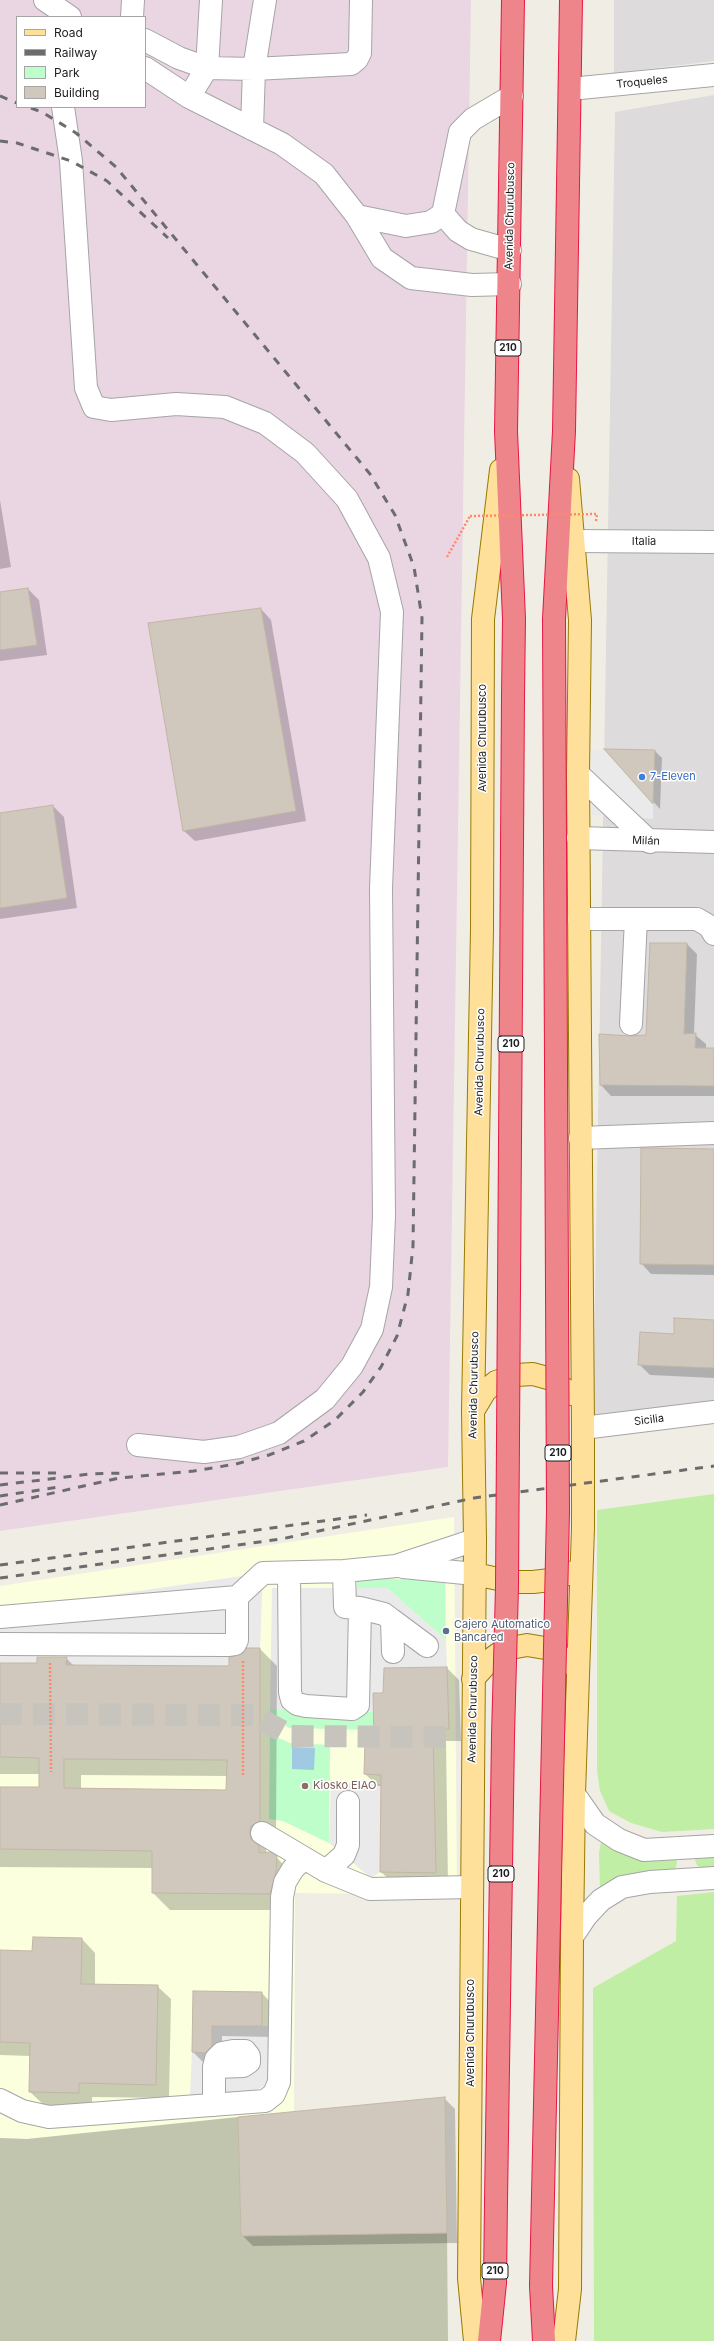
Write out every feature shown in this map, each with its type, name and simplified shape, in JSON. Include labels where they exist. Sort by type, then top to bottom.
[{"type":"highway","name":"Avenida Churubusco","points":[[489,2341],[495,2283],[503,1736],[507,1587],[514,619],[506,431],[510,284],[513,0]]},
{"type":"highway","name":"210","points":[[544,2341],[541,2286],[558,1511],[554,620],[564,431],[571,0]]},
{"type":"main road","name":"Avenida Churubusco","points":[[475,2341],[469,2278],[475,1540],[473,1411],[482,937],[483,620],[506,431]]},
{"type":"main road","points":[[564,431],[580,620],[578,838],[583,1418],[582,1566],[574,1794],[570,2289],[564,2341]]},
{"type":"main road","points":[[473,1411],[485,1391],[496,1382],[516,1375],[533,1374],[551,1379],[571,1393],[583,1418]]},
{"type":"main road","points":[[474,1574],[505,1581],[533,1582],[567,1576],[582,1566]]},
{"type":"main road","points":[[473,1679],[490,1660],[505,1649],[527,1645],[551,1649],[567,1660],[578,1675]]},
{"type":"street","points":[[39,0],[43,16]]},
{"type":"street","points":[[45,0],[69,16]]},
{"type":"street","points":[[132,16],[133,0]]},
{"type":"street","points":[[189,97],[207,68],[211,0]]},
{"type":"street","points":[[252,129],[254,69],[265,0]]},
{"type":"street","points":[[146,41],[179,58],[207,68],[254,69],[351,64],[357,59],[360,53],[361,0]]},
{"type":"street","points":[[146,69],[189,97],[282,144],[324,174],[357,216],[382,258],[411,278],[472,285],[510,284]]},
{"type":"street","name":"Troqueles","points":[[570,89],[714,75]]},
{"type":"street","points":[[357,216],[406,226],[431,222],[443,214],[460,132],[473,119],[512,96]]},
{"type":"street","points":[[63,108],[71,161],[86,388],[94,406],[111,410],[176,404],[225,407],[265,424],[306,453],[347,499],[379,558],[392,612],[380,888],[384,1216],[380,1286],[372,1329],[352,1366],[325,1399],[279,1433],[239,1447],[204,1452],[138,1445]]},
{"type":"street","points":[[443,214],[458,231],[471,239],[510,250]]},
{"type":"street","name":"Italia","points":[[574,541],[714,542]]},
{"type":"street","points":[[578,774],[650,842]]},
{"type":"street","name":"Milán","points":[[578,838],[650,842],[714,842]]},
{"type":"street","points":[[631,1024],[636,919]]},
{"type":"street","points":[[579,920],[697,919],[709,926],[714,934]]},
{"type":"street","points":[[580,1138],[714,1133]]},
{"type":"street","name":"Sicilia","points":[[583,1418],[714,1412]]},
{"type":"street","points":[[396,1566],[475,1540]]},
{"type":"street","points":[[0,1617],[237,1596],[263,1574],[344,1571],[396,1566],[474,1574]]},
{"type":"street","points":[[344,1571],[345,1607],[360,1608],[384,1614],[427,1646]]},
{"type":"street","points":[[289,1573],[290,1692],[292,1700],[297,1704],[325,1705],[352,1709],[358,1705],[360,1608]]},
{"type":"street","points":[[0,1644],[55,1650],[220,1646],[235,1644],[237,1632],[237,1596]]},
{"type":"street","points":[[55,1650],[60,1611]]},
{"type":"street","points":[[392,1620],[393,1652]]},
{"type":"street","points":[[574,1794],[595,1824],[619,1840],[644,1850],[714,1846]]},
{"type":"street","points":[[326,1871],[341,1858],[348,1845],[348,1802]]},
{"type":"street","points":[[262,1833],[326,1871],[370,1889],[472,1887]]},
{"type":"street","points":[[682,1847],[683,1879]]},
{"type":"street","points":[[0,2100],[22,2111],[49,2117],[265,2101],[274,2094],[279,2082],[282,1898],[285,1882],[293,1869],[304,1858]]},
{"type":"street","points":[[572,1937],[586,1916],[601,1900],[622,1888],[650,1882],[714,1878]]},
{"type":"street","points":[[214,2067],[214,2105]]},
{"type":"path","points":[[447,557],[470,516],[597,514]]},
{"type":"path","points":[[51,1772],[55,1650]]},
{"type":"path","points":[[243,1656],[243,1775]]},
{"type":"shaded area","points":[[0,0],[471,0],[448,1467],[0,1531]]},
{"type":"shaded area","points":[[614,0],[714,0],[714,61],[614,73]]},
{"type":"shaded area","points":[[714,95],[714,1402],[593,1419],[615,112]]},
{"type":"shaded area","points":[[604,749],[653,804],[653,819],[592,815],[591,750]]},
{"type":"shaded area","points":[[454,1517],[457,1895],[295,1893],[294,2112],[27,2139],[0,2138],[0,1586]]},
{"type":"shaded area","points":[[263,1573],[260,1648],[230,1648],[229,1666],[66,1665],[67,1651],[37,1650],[37,1663],[0,1663],[0,1611]]},
{"type":"shaded area","points":[[272,1588],[387,1588],[446,1640],[447,1667],[384,1668],[383,1693],[373,1693],[373,1712],[270,1709]]},
{"type":"shaded area","points":[[331,1783],[381,1784],[380,1872],[371,1878],[329,1843]]},
{"type":"shaded area","points":[[212,2026],[274,2026],[269,2076],[266,2085],[251,2093],[190,2096],[192,2052],[211,2053]]},
{"type":"shaded area","points":[[238,2117],[241,2236],[447,2233],[448,2341],[0,2341],[0,2138],[27,2139]]},
{"type":"green space","points":[[714,1494],[714,1829],[662,1832],[631,1823],[609,1811],[600,1791],[597,1771],[597,1510]]},
{"type":"green space","points":[[357,1578],[445,1580],[446,1640],[387,1588],[357,1588]]},
{"type":"green space","points":[[270,1709],[373,1712],[374,1730],[289,1728],[270,1715]]},
{"type":"green space","points":[[270,1734],[290,1743],[330,1745],[329,1843],[283,1821],[269,1819]]},
{"type":"green space","points":[[602,1836],[674,1857],[677,1861],[676,1868],[600,1891],[599,1853]]},
{"type":"green space","points":[[699,1854],[714,1854],[714,1867],[701,1868],[697,1865],[695,1860]]},
{"type":"green space","points":[[714,1892],[714,2341],[594,2341],[593,1988],[676,1941],[677,1896]]},
{"type":"water","points":[[292,1747],[315,1748],[314,1770],[292,1769]]},
{"type":"building","points":[[28,588],[37,645],[0,650],[0,592]]},
{"type":"building","points":[[261,608],[296,811],[183,831],[148,623]]},
{"type":"building","name":"7-Eleven","points":[[604,749],[655,750],[653,804]]},
{"type":"building","points":[[53,805],[67,898],[0,908],[0,813]]},
{"type":"building","points":[[650,943],[687,943],[684,1034],[696,1033],[695,1048],[714,1048],[714,1086],[600,1085],[599,1034],[631,1036],[646,1035]]},
{"type":"building","points":[[641,1148],[714,1149],[714,1265],[640,1264]]},
{"type":"building","points":[[674,1318],[714,1320],[714,1368],[638,1365],[640,1332],[674,1334]]},
{"type":"building","points":[[247,1648],[260,1648],[260,1821],[251,1826],[250,1833],[251,1839],[259,1846],[259,1853],[270,1852],[277,1856],[276,1872],[270,1894],[152,1893],[152,1851],[0,1849],[0,1787],[39,1787],[39,1758],[0,1757],[0,1663],[37,1663],[37,1657],[67,1657],[66,1665],[229,1666],[229,1657],[242,1654]],"holes":[[[64,1759],[227,1760],[226,1790],[64,1788]]]},
{"type":"building","points":[[447,1667],[449,1729],[433,1729],[436,1873],[380,1872],[381,1775],[364,1774],[365,1741],[374,1741],[373,1693],[383,1693],[384,1668]]},
{"type":"building","points":[[33,1937],[82,1938],[81,1984],[158,1985],[156,2085],[79,2083],[79,2093],[29,2092],[30,2043],[0,2042],[0,1950],[32,1951]]},
{"type":"building","points":[[193,1991],[262,1992],[262,2026],[212,2026],[212,2046],[206,2053],[192,2052]]},
{"type":"building","points":[[445,2097],[447,2233],[241,2236],[238,2117]]},
{"type":"tunnel","points":[[0,1714],[253,1715],[291,1736],[449,1737]]},
{"type":"railway","points":[[0,96],[16,103]]},
{"type":"railway","points":[[0,1505],[119,1478],[194,1471],[236,1464],[269,1455],[304,1441],[335,1420],[363,1392],[381,1367],[397,1336],[408,1294],[413,1246],[422,618],[414,567],[395,515],[370,474],[116,167],[76,133],[42,112],[31,108]]},
{"type":"railway","points":[[0,141],[17,143],[71,161],[107,181],[168,238]]},
{"type":"railway","points":[[0,1578],[281,1539],[474,1498],[714,1466]]},
{"type":"railway","points":[[0,1473],[62,1473]]},
{"type":"railway","points":[[0,1485],[90,1474],[124,1473]]},
{"type":"railway","points":[[0,1496],[59,1487]]},
{"type":"railway","points":[[0,1565],[367,1515]]},
{"type":"place","name":"7-Eleven","points":[[642,777]]},
{"type":"place","name":"Cajero Automatico Bancared","points":[[446,1631]]},
{"type":"place","name":"Kiosko EIAO","points":[[305,1786]]}]
